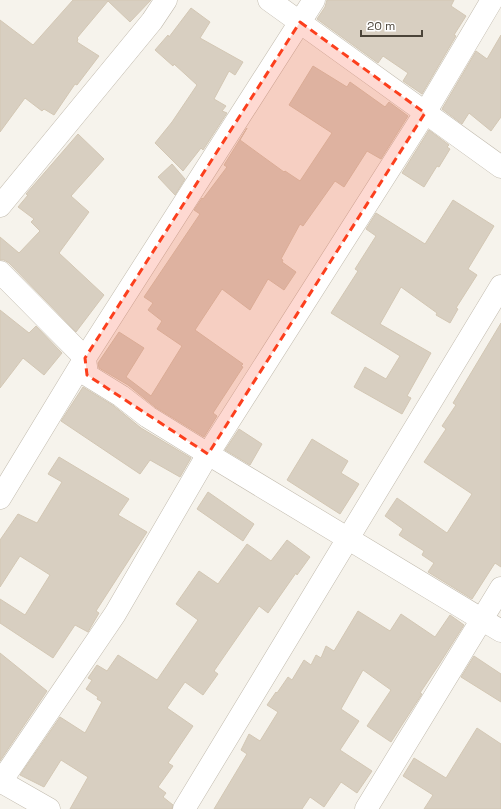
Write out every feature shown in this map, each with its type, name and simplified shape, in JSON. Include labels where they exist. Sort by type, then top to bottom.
[{"type":"street","points":[[0,206],[152,20],[166,0]]},
{"type":"street","points":[[269,0],[501,167]]},
{"type":"street","points":[[0,498],[85,358],[314,0]]},
{"type":"street","points":[[49,809],[0,782],[115,614],[208,454],[426,113],[492,0]]},
{"type":"street","points":[[0,272],[85,358],[87,375],[121,396],[148,417],[347,540],[501,632]]},
{"type":"street","points":[[184,809],[501,286]]},
{"type":"street","points":[[366,809],[501,588]]},
{"type":"highlighted area","points":[[300,22],[425,113],[208,454],[87,375],[85,358]]},
{"type":"building","points":[[73,0],[151,0],[130,22],[108,1],[77,38],[77,42],[99,56],[77,85],[75,84],[54,115],[44,109],[42,111],[25,98],[0,132],[0,20],[33,45]]},
{"type":"building","points":[[327,0],[454,0],[451,6],[466,16],[422,94],[403,81],[408,73],[383,56],[378,63],[317,19],[325,7]]},
{"type":"building","points":[[191,8],[210,22],[200,38],[243,62],[235,75],[229,71],[214,99],[226,106],[222,111],[227,113],[203,150],[201,148],[183,171],[155,143],[172,122],[197,85],[174,64],[173,66],[155,50],[168,35],[169,37]]},
{"type":"building","points":[[501,35],[501,117],[491,131],[469,113],[462,124],[442,109],[476,51],[487,59]]},
{"type":"building","points":[[313,66],[347,87],[350,82],[385,107],[389,102],[408,116],[381,159],[367,151],[344,187],[335,181],[303,226],[300,224],[281,259],[283,260],[282,262],[296,272],[284,290],[268,279],[250,310],[222,289],[195,330],[243,364],[241,366],[243,367],[213,413],[217,416],[204,437],[155,407],[128,385],[99,368],[98,363],[119,332],[144,348],[126,377],[151,396],[182,346],[157,329],[162,321],[148,310],[153,303],[144,297],[200,214],[194,210],[227,167],[224,165],[247,128],[240,140],[284,172],[285,171],[300,181],[332,133],[289,105]]},
{"type":"building","points":[[429,130],[449,145],[447,147],[450,149],[424,187],[402,173]]},
{"type":"building","points":[[78,134],[104,159],[71,196],[89,212],[59,253],[104,295],[76,332],[9,263],[4,260],[0,260],[0,237],[19,253],[40,231],[31,222],[34,219],[18,207],[28,195],[26,194]]},
{"type":"building","points":[[172,164],[185,179],[175,195],[158,177]]},
{"type":"building","points":[[453,200],[494,226],[468,269],[477,275],[456,308],[458,309],[450,323],[436,315],[437,313],[401,287],[380,324],[431,353],[407,396],[411,398],[402,414],[354,387],[365,367],[386,379],[400,356],[331,313],[358,271],[355,269],[376,236],[366,229],[376,213],[425,244]]},
{"type":"building","points":[[0,310],[29,333],[36,326],[62,353],[44,375],[23,358],[0,388]]},
{"type":"building","points":[[501,323],[501,567],[495,563],[472,599],[428,572],[434,563],[422,555],[424,551],[399,535],[403,529],[385,516],[397,498],[447,533],[472,494],[424,462],[446,429],[442,426],[456,405],[453,403]]},
{"type":"building","points":[[83,387],[114,406],[141,428],[191,458],[180,477],[150,460],[140,474],[61,421]]},
{"type":"building","points":[[239,429],[262,444],[250,465],[225,450]]},
{"type":"building","points":[[312,439],[348,461],[341,473],[359,484],[340,514],[287,480]]},
{"type":"building","points":[[59,457],[129,499],[118,515],[147,532],[96,611],[99,613],[88,632],[75,625],[53,658],[0,623],[0,599],[25,615],[50,575],[20,556],[0,587],[0,540],[18,514],[37,523],[62,482],[48,474]]},
{"type":"building","points":[[208,492],[254,524],[243,541],[197,509]]},
{"type":"building","points":[[287,540],[310,557],[297,575],[296,573],[268,613],[259,606],[214,671],[218,674],[203,695],[185,682],[167,708],[193,726],[168,763],[173,766],[158,787],[166,793],[163,797],[173,805],[172,809],[70,809],[88,777],[61,760],[44,787],[20,775],[60,717],[85,733],[102,702],[97,699],[98,697],[86,689],[92,680],[88,678],[97,665],[107,671],[118,655],[157,680],[198,620],[176,604],[199,571],[218,584],[247,544],[271,561]]},
{"type":"building","points":[[358,611],[390,631],[401,614],[435,637],[450,615],[464,625],[420,693],[422,694],[391,742],[367,726],[391,690],[363,670],[341,709],[359,721],[340,750],[372,771],[357,793],[341,782],[324,807],[310,797],[302,809],[214,809],[247,754],[241,750],[249,734],[260,741],[278,712],[267,705],[276,692],[277,693],[288,677],[292,680],[304,660],[311,665],[316,655],[321,658],[326,646],[334,651]]},
{"type":"building","points":[[0,653],[47,691],[0,761]]},
{"type":"building","points":[[474,656],[501,674],[501,702],[461,677]]},
{"type":"building","points":[[477,728],[501,744],[501,809],[424,809],[433,795],[403,776],[414,758],[446,778]]}]
